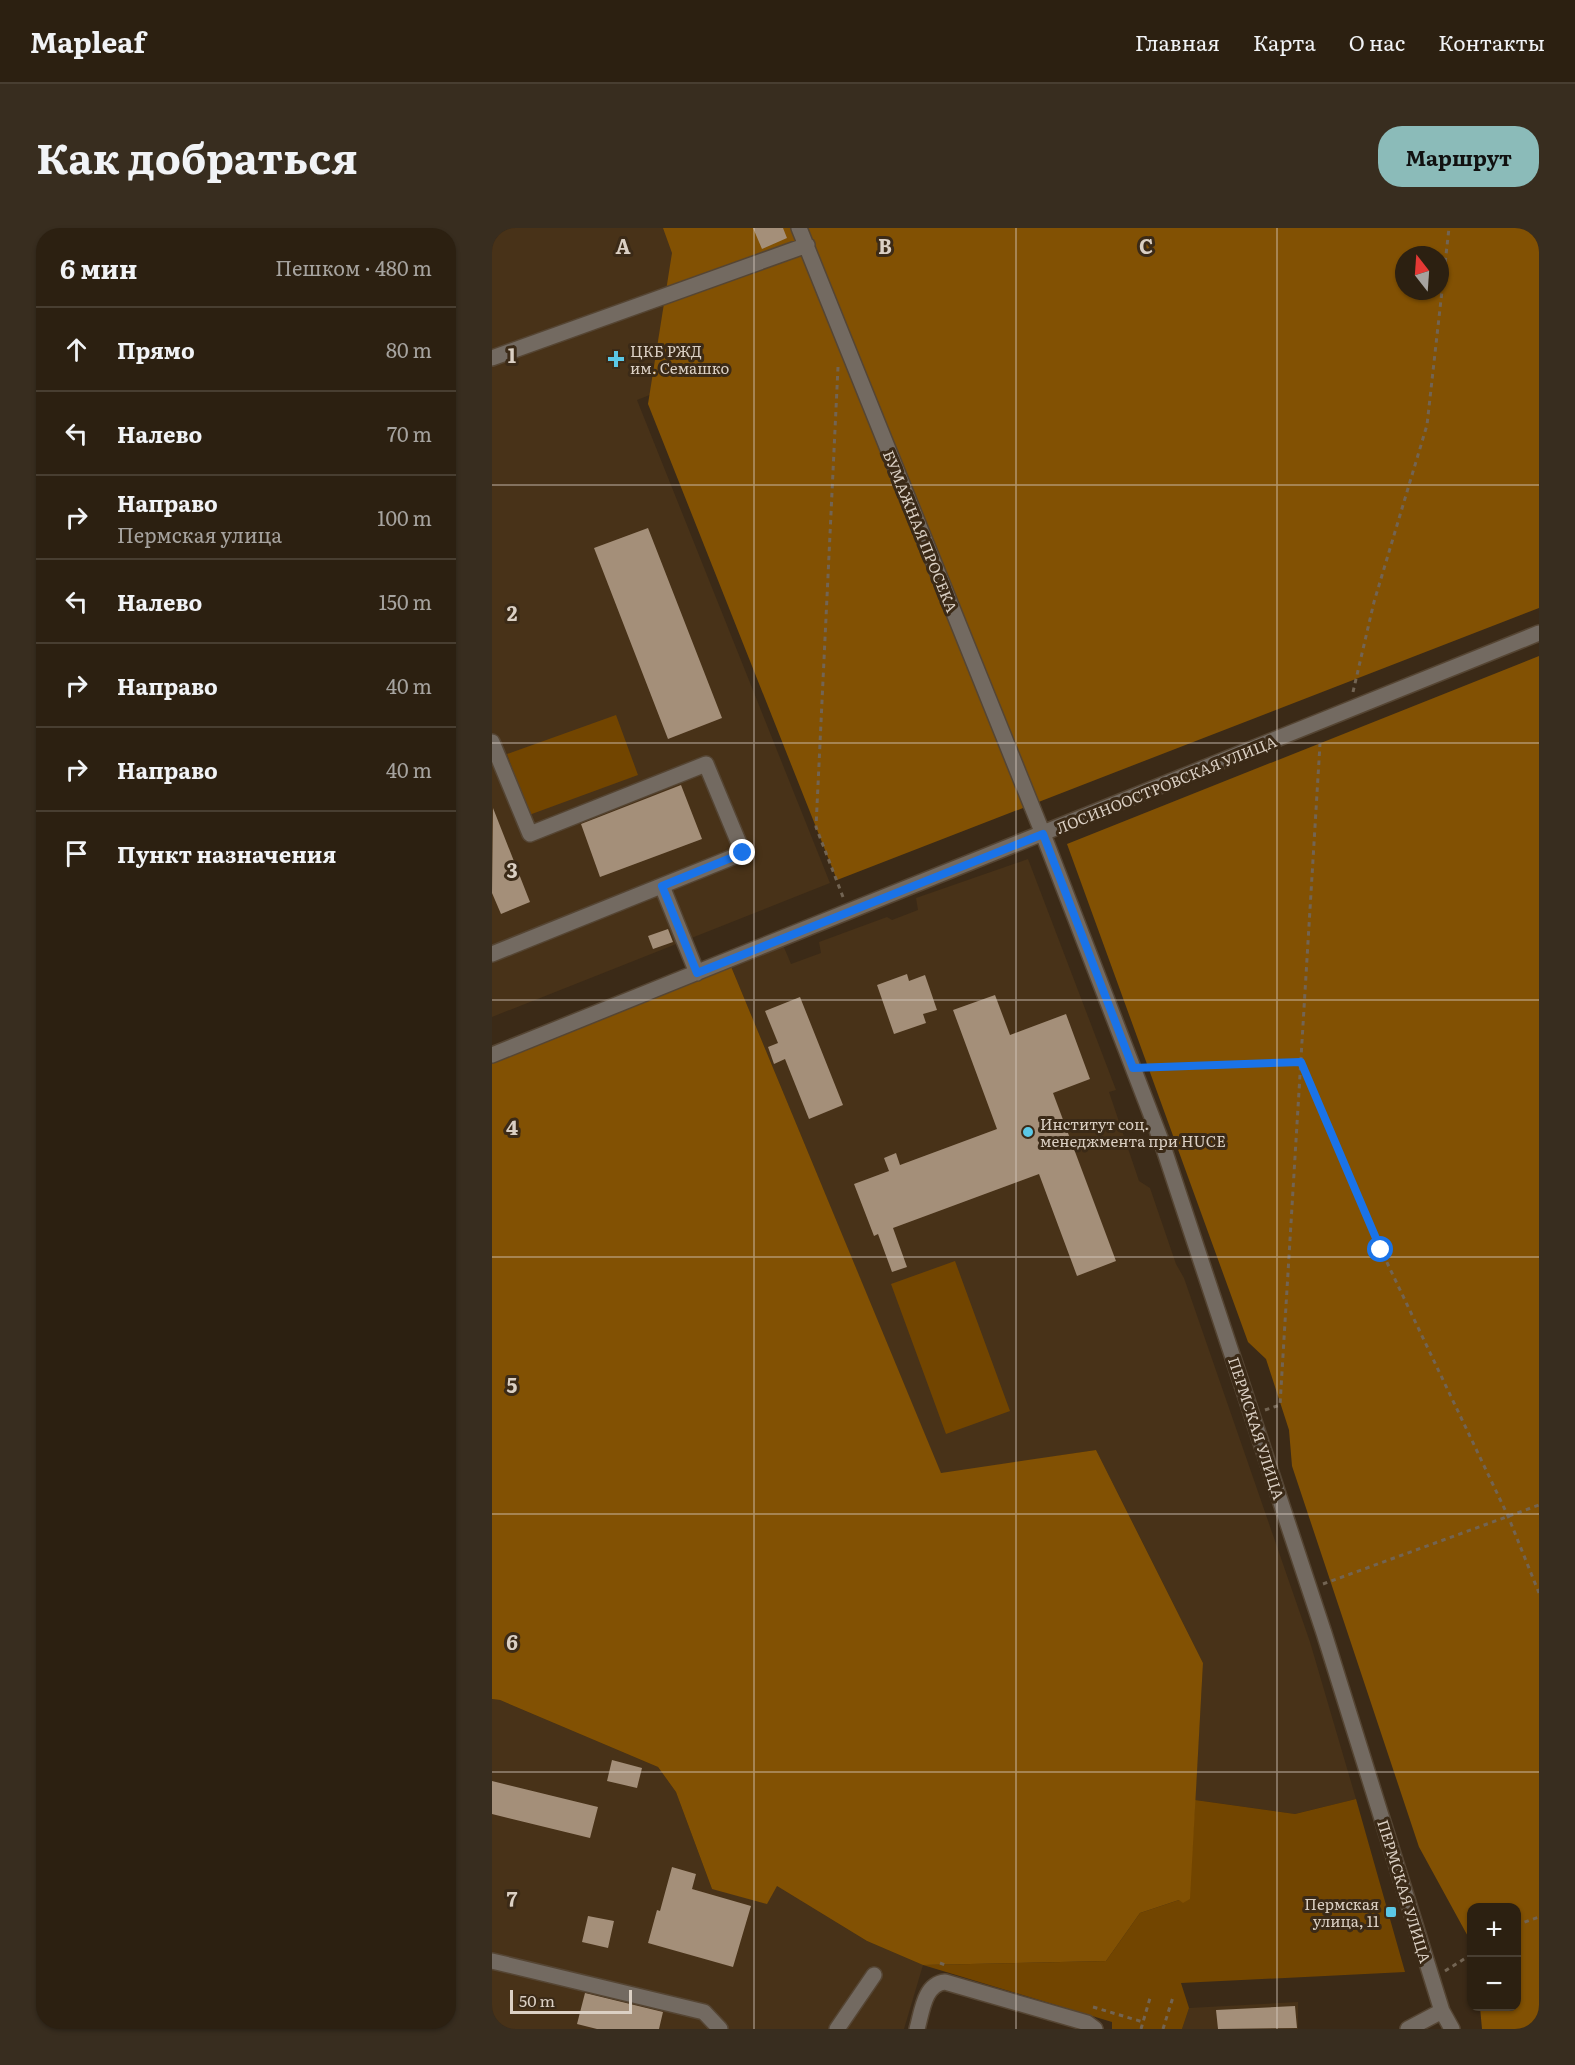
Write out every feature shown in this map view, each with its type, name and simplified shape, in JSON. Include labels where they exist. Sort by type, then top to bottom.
[{"type":"street","name":"БУМАЖНАЯ ПРОСЕКА","points":[[800,228],[1043,834]]},
{"type":"street","points":[[492,358],[807,245]]},
{"type":"street","name":"ЛОСИНООСТРОВСКАЯ УЛИЦА","points":[[492,1055],[1539,633]]},
{"type":"street","points":[[492,742],[530,834],[706,764],[743,853],[492,954]]},
{"type":"street","name":"ПЕРМСКАЯ УЛИЦА","points":[[1043,834],[1162,1143],[1309,1587],[1442,2011],[1452,2029]]},
{"type":"street","points":[[662,886],[697,973]]},
{"type":"street","points":[[492,1961],[704,2012],[720,2029]]},
{"type":"street","points":[[837,2029],[874,1975]]},
{"type":"street","points":[[917,2029],[930,1990],[936,1984],[945,1982],[1087,2023],[1095,2029]]},
{"type":"street","points":[[1408,2029],[1442,2011]]},
{"type":"path","points":[[1349,710],[1374,602],[1428,425],[1449,228]]},
{"type":"path","points":[[838,357],[816,827],[849,911]]},
{"type":"path","points":[[1252,1414],[1281,1405],[1320,744]]},
{"type":"path","points":[[1133,1068],[1301,1062]]},
{"type":"path","points":[[1301,1062],[1381,1250],[1508,1516],[1539,1593]]},
{"type":"path","points":[[1309,1587],[1539,1505]]},
{"type":"path","points":[[1521,1923],[1539,1917]]},
{"type":"path","points":[[1433,1983],[1467,1957]]},
{"type":"path","points":[[1164,2029],[1173,1997]]},
{"type":"path","points":[[1141,2029],[1150,1998]]},
{"type":"shaded area","points":[[492,228],[779,228],[819,328],[637,400],[830,883],[492,1017]]},
{"type":"shaded area","points":[[663,228],[1539,228],[1539,608],[837,880],[648,404],[672,253]]},
{"type":"shaded area","points":[[1539,656],[1539,2029],[1482,2029],[1480,2011],[1521,2011],[1521,1903],[1467,1903],[1467,1935],[1419,1847],[1292,1466],[1289,1430],[1266,1359],[1248,1342],[1067,844]]},
{"type":"shaded area","points":[[616,715],[638,775],[529,815],[507,754]]},
{"type":"shaded area","points":[[1028,859],[1116,1090],[1109,1092],[1139,1181],[1150,1188],[1176,1264],[1184,1278],[1310,1642],[1356,1799],[1295,1814],[1195,1800],[1203,1663],[1096,1450],[941,1474],[730,964],[783,945],[791,964],[821,953],[819,942],[887,917],[892,920],[918,910],[916,898]]},
{"type":"shaded area","points":[[730,964],[941,1473],[1096,1450],[1203,1663],[1190,1899],[1183,1903],[1179,1900],[1140,1913],[1106,1961],[923,1965],[867,1941],[777,1886],[767,1904],[712,1889],[676,1792],[658,1767],[500,1700],[492,1699],[492,1061]]},
{"type":"shaded area","points":[[955,1261],[1010,1411],[946,1434],[891,1284]]},
{"type":"shaded area","points":[[492,1699],[500,1700],[658,1767],[676,1792],[712,1889],[777,1886],[867,1941],[923,1965],[904,2029],[492,2029]]},
{"type":"shaded area","points":[[1356,1799],[1405,1972],[1181,1983],[1189,2008],[1182,2029],[1112,2029],[1112,2022],[923,1965],[1106,1961],[1140,1913],[1189,1899],[1195,1800],[1295,1814]]},
{"type":"shaded area","points":[[1298,2002],[1298,2029],[1182,2029],[1189,2008]]},
{"type":"building","points":[[753,228],[783,228],[787,238],[762,249]]},
{"type":"building","points":[[648,528],[722,718],[668,739],[594,548]]},
{"type":"building","points":[[681,785],[702,839],[600,877],[581,824]]},
{"type":"building","points":[[493,808],[530,902],[501,914],[492,893]]},
{"type":"building","points":[[668,929],[673,942],[653,949],[648,936]]},
{"type":"building","points":[[907,974],[909,981],[925,975],[937,1010],[923,1014],[926,1023],[894,1034],[877,985]]},
{"type":"building","name":"Институт соц. менеджмента при HUCE","points":[[995,995],[1010,1035],[1066,1014],[1090,1079],[1053,1093],[1116,1261],[1077,1276],[1039,1174],[893,1228],[907,1267],[892,1272],[878,1234],[874,1236],[854,1184],[889,1171],[884,1158],[896,1153],[900,1165],[997,1129],[953,1010]]},
{"type":"building","points":[[800,997],[843,1105],[809,1119],[785,1059],[774,1064],[768,1047],[778,1043],[765,1011]]},
{"type":"building","points":[[612,1760],[642,1768],[637,1788],[607,1781]]},
{"type":"building","points":[[492,1781],[598,1807],[590,1838],[492,1814]]},
{"type":"building","points":[[672,1867],[696,1874],[692,1889],[751,1906],[733,1967],[648,1943],[657,1910],[660,1911]]},
{"type":"building","points":[[588,1916],[614,1921],[608,1948],[582,1942]]},
{"type":"building","points":[[585,1993],[663,2012],[659,2029],[597,2029],[577,2024]]},
{"type":"building","points":[[1295,2006],[1297,2028],[1218,2029],[1216,2010]]},
{"type":"place","name":"ЦКБ РЖД им. Семашко","points":[[616,359]]},
{"type":"place","name":"Институт соц. менеджмента при HUCE","points":[[1028,1132]]},
{"type":"place","name":"Пермская улица, 11","points":[[1391,1912]]},
{"type":"route","points":[[743,853],[662,886],[697,973],[1043,834],[1133,1068],[1301,1062],[1381,1250]]}]
